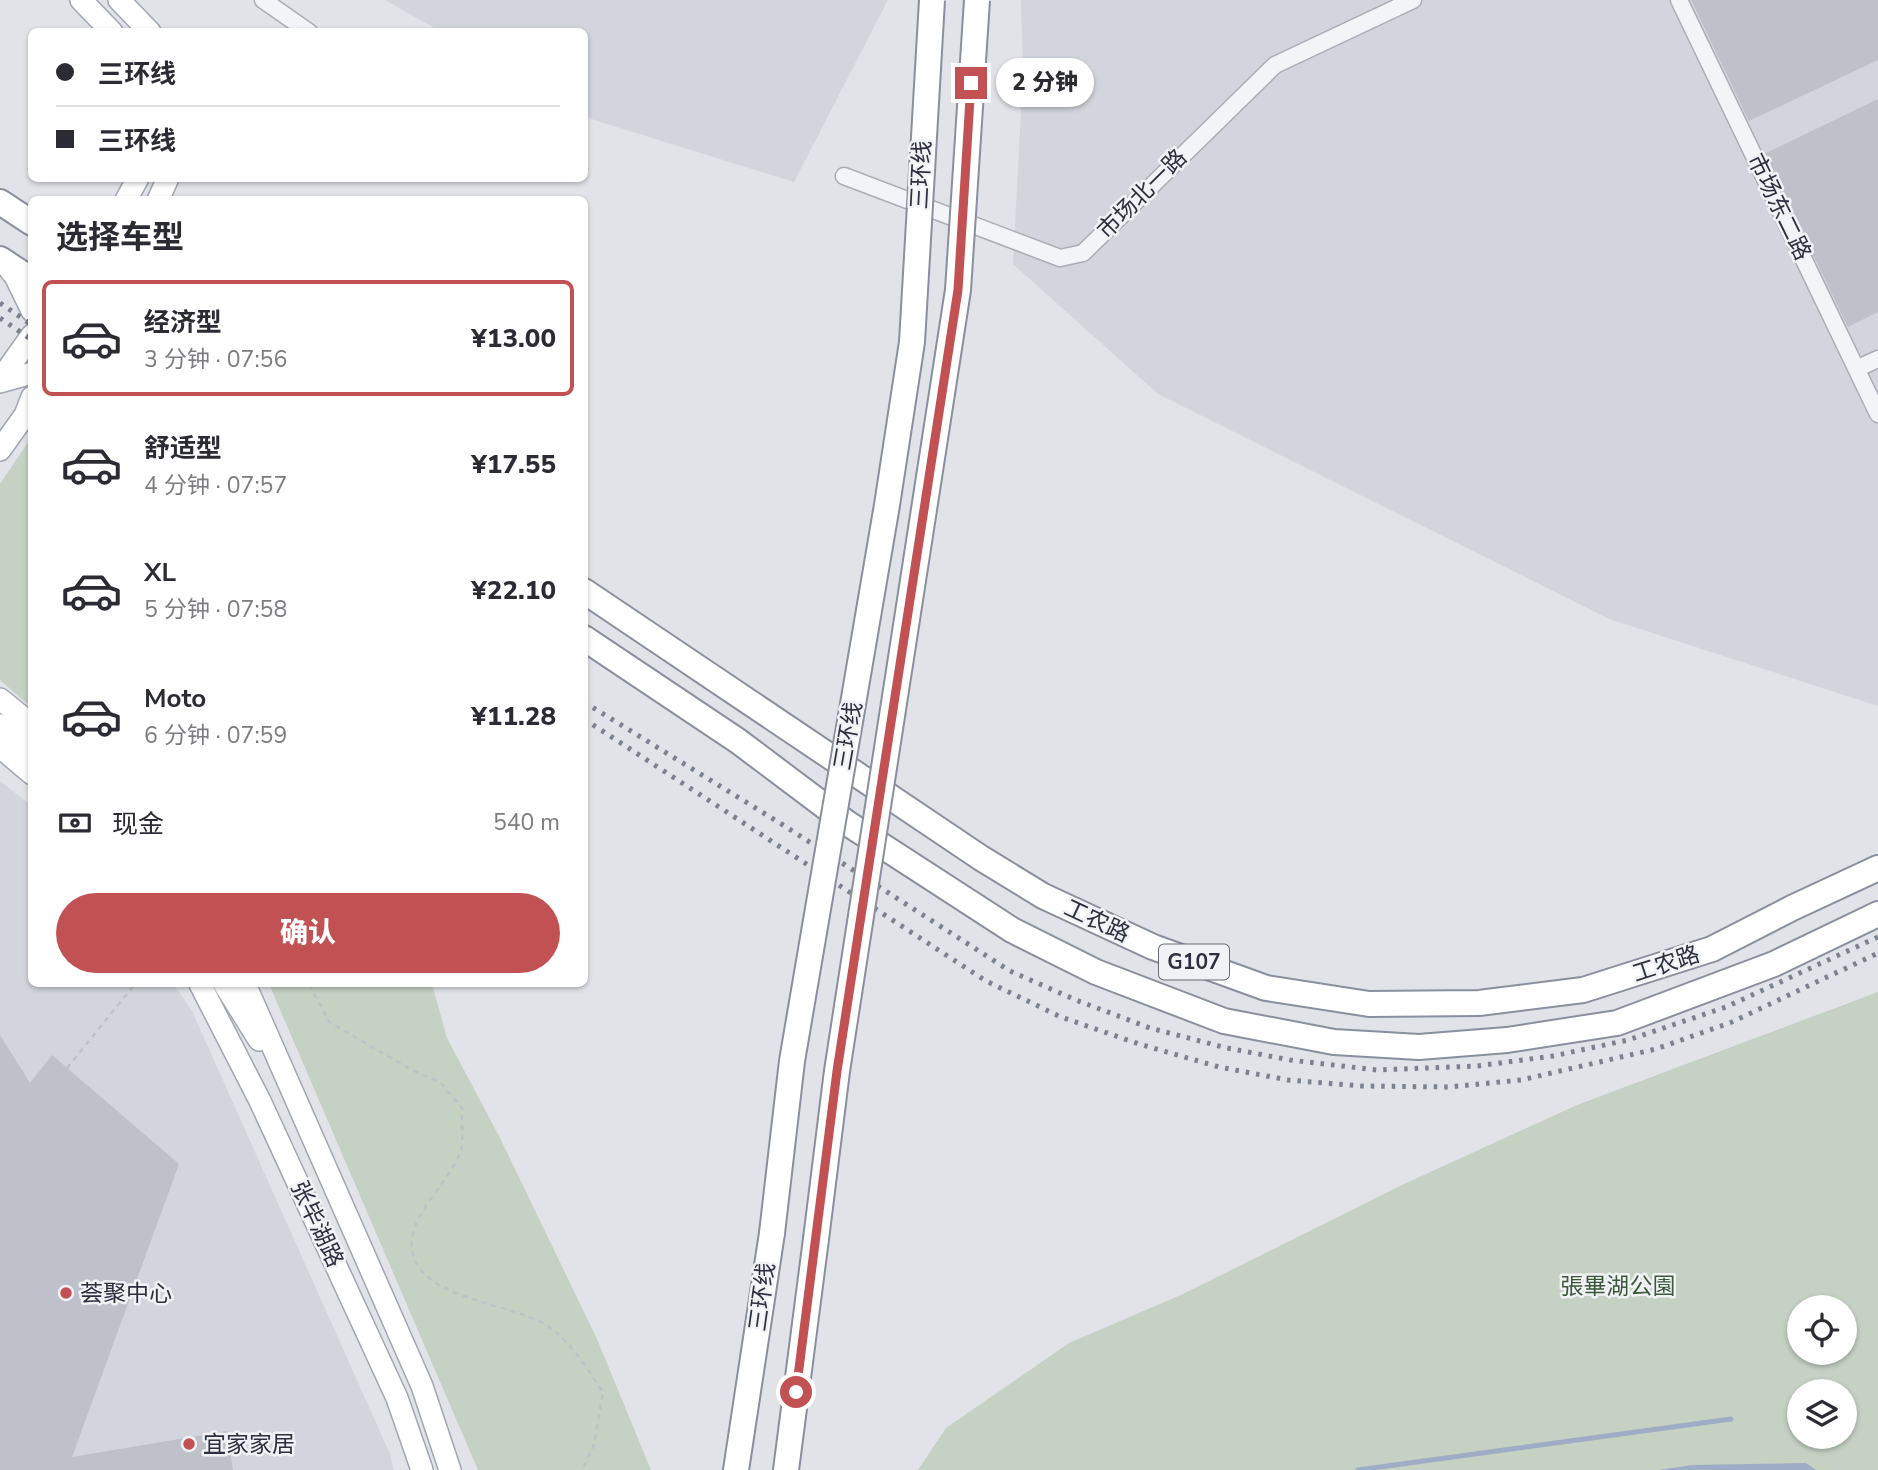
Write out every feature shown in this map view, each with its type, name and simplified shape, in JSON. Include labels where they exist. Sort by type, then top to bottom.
[{"type":"highway","name":"三环线","points":[[736,1470],[772,1233],[792,1061],[887,505],[912,342],[932,0]]},
{"type":"highway","name":"三环线","points":[[786,1470],[837,1071],[958,290],[977,0]]},
{"type":"highway","points":[[0,202],[28,220]]},
{"type":"highway","points":[[1,259],[28,277]]},
{"type":"highway","name":"工农路","points":[[588,594],[981,858],[1043,896],[1153,947],[1266,988],[1369,1004],[1479,1003],[1583,990],[1712,949],[1878,868]]},
{"type":"highway","name":"工农路","points":[[588,641],[738,741],[848,823],[1012,930],[1096,972],[1224,1021],[1334,1042],[1419,1047],[1507,1040],[1617,1023],[1774,964],[1878,914]]},
{"type":"highway","points":[[1848,929],[1878,920]]},
{"type":"main road","points":[[81,0],[108,28]]},
{"type":"main road","points":[[119,0],[146,28]]},
{"type":"main road","points":[[1,259],[15,276],[28,302]]},
{"type":"main road","points":[[0,381],[28,341]]},
{"type":"main road","points":[[0,381],[28,374]]},
{"type":"main road","points":[[0,427],[28,388]]},
{"type":"main road","points":[[0,450],[28,407]]},
{"type":"main road","points":[[0,699],[28,722]]},
{"type":"main road","points":[[0,725],[28,748]]},
{"type":"main road","points":[[0,747],[28,772]]},
{"type":"main road","name":"张毕湖路","points":[[202,987],[260,1101],[397,1398],[422,1470]]},
{"type":"main road","points":[[225,987],[248,1026],[285,1075]]},
{"type":"main road","name":"张毕湖路","points":[[245,987],[422,1386],[450,1470]]},
{"type":"street","points":[[263,0],[303,28]]},
{"type":"street","name":"市场北一路","points":[[844,176],[1060,258],[1083,253],[1275,65],[1413,0]]},
{"type":"street","name":"市场东二路","points":[[1679,0],[1878,414]]},
{"type":"street","points":[[1858,368],[1878,359]]},
{"type":"path","points":[[67,1068],[133,987]]},
{"type":"path","points":[[311,987],[329,1022],[440,1082],[462,1108],[461,1150],[439,1191],[416,1222],[411,1248],[419,1270],[450,1291],[547,1325],[570,1345],[603,1392],[594,1445],[582,1470]]},
{"type":"shaded area","points":[[385,0],[888,0],[794,182],[588,117],[588,28],[435,28]]},
{"type":"shaded area","points":[[1021,0],[1878,0],[1878,706],[1609,619],[1158,394],[1013,264],[1023,72]]},
{"type":"shaded area","name":"荟聚中心","points":[[0,781],[28,803],[28,987],[176,987],[192,1011],[390,1454],[394,1470],[0,1470]]},
{"type":"green space","points":[[28,442],[28,704],[0,680],[0,484]]},
{"type":"green space","points":[[270,987],[433,987],[447,1038],[500,1138],[597,1339],[651,1470],[478,1470]]},
{"type":"green space","name":"張畢湖公園","points":[[1878,992],[1878,1470],[918,1470],[946,1428],[1069,1343],[1183,1294],[1402,1185],[1577,1105]]},
{"type":"water","points":[[1806,1463],[1816,1470],[1659,1470],[1692,1465]]},
{"type":"building","points":[[1691,0],[1878,0],[1878,60],[1749,121]]},
{"type":"building","points":[[1878,99],[1878,312],[1848,327],[1764,154]]},
{"type":"building","name":"荟聚中心","points":[[0,1035],[30,1083],[52,1055],[179,1164],[72,1457],[227,1431],[233,1470],[0,1470]]},
{"type":"waterway","points":[[1358,1470],[1731,1419]]},
{"type":"railway","points":[[0,303],[28,322]]},
{"type":"railway","points":[[0,318],[28,337]]},
{"type":"railway","points":[[588,704],[783,825],[1010,971],[1150,1028],[1227,1048],[1290,1060],[1377,1070],[1477,1066],[1553,1056],[1628,1040],[1726,1007],[1878,937]]},
{"type":"railway","points":[[588,722],[986,981],[1061,1017],[1139,1044],[1219,1067],[1288,1080],[1361,1086],[1449,1087],[1521,1080],[1656,1049],[1732,1022],[1878,953]]},
{"type":"place","name":"荟聚中心","points":[[66,1293]]},
{"type":"place","name":"宜家家居","points":[[189,1444]]},
{"type":"route","points":[[796,1392],[837,1071],[958,290],[971,83]]}]
